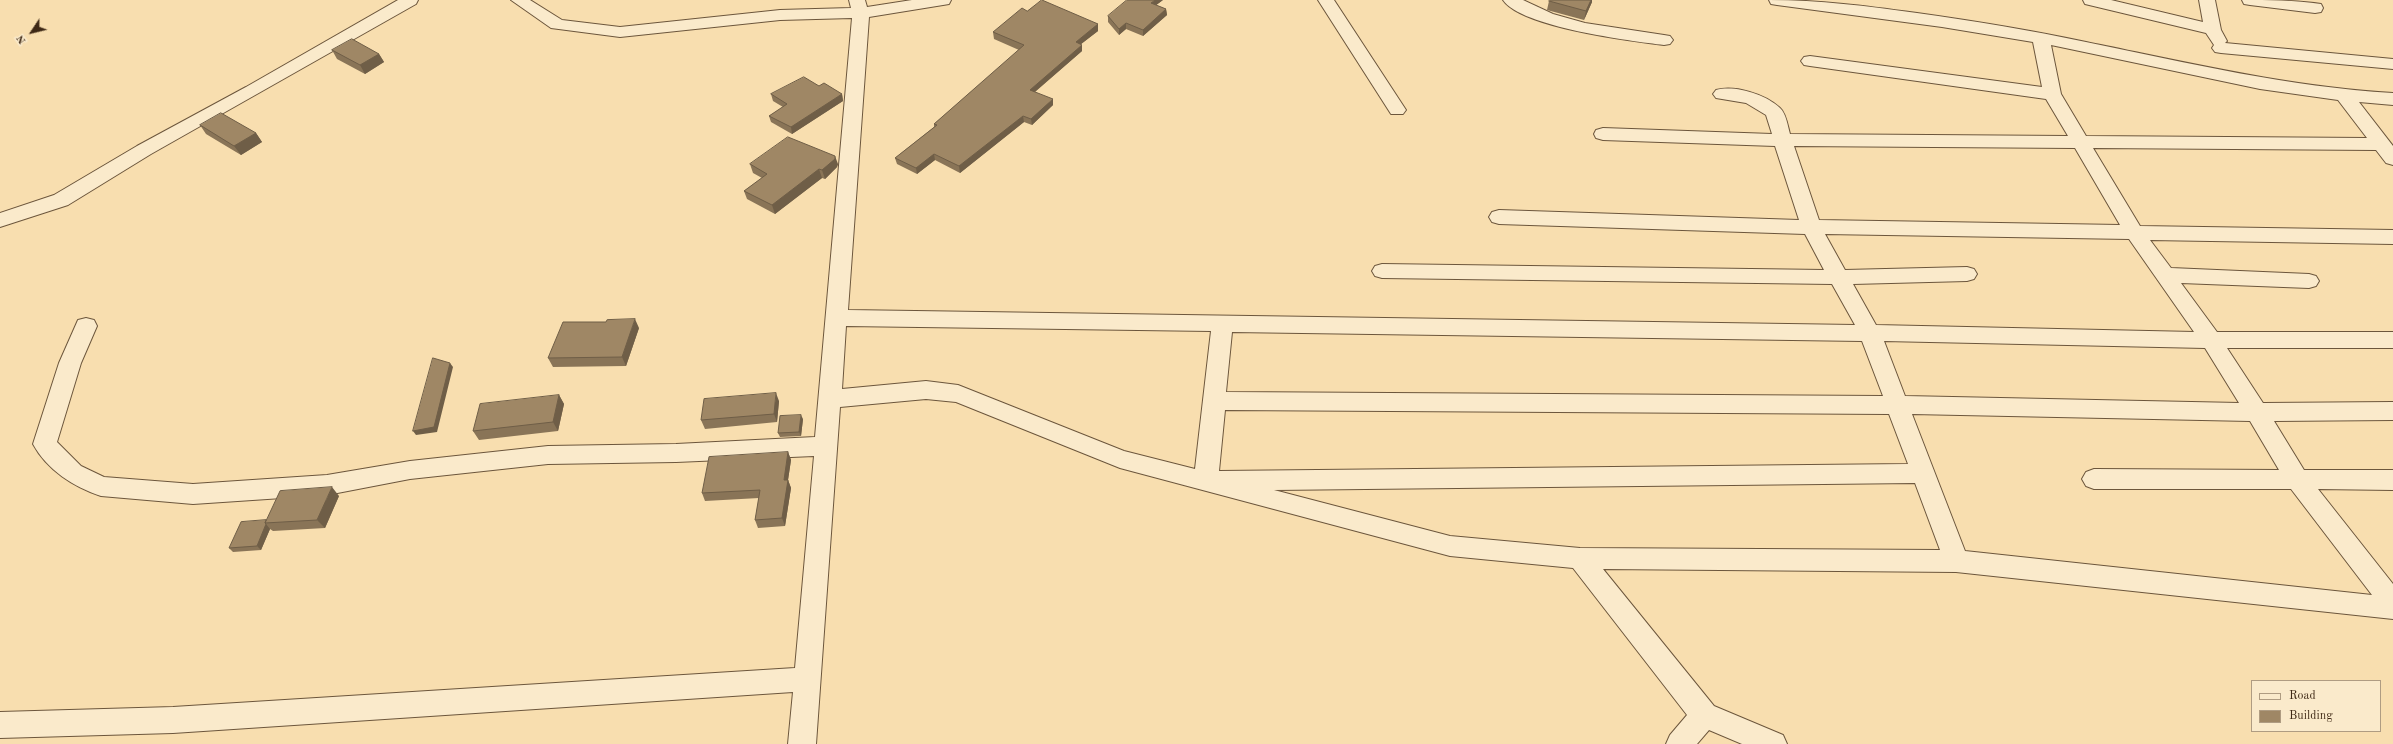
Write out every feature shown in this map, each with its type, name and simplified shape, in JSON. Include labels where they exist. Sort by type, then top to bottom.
[{"type":"street","points":[[0,220],[61,200],[144,150],[259,87],[410,0]]},
{"type":"street","points":[[519,0],[557,24],[620,32],[859,6],[943,0]]},
{"type":"street","points":[[1326,0],[1397,110]]},
{"type":"street","points":[[1511,0],[1529,11],[1589,30],[1664,40]]},
{"type":"street","points":[[1777,0],[1809,2],[2041,38],[2236,80],[2345,97],[2393,99]]},
{"type":"street","points":[[2091,0],[2213,30]]},
{"type":"street","points":[[2207,0],[2213,30],[2236,80]]},
{"type":"street","points":[[2250,0],[2315,8]]},
{"type":"street","points":[[802,744],[837,318],[859,6]]},
{"type":"street","points":[[2041,38],[2052,94],[2134,232],[2211,340],[2257,412],[2298,481],[2393,603]]},
{"type":"street","points":[[2221,48],[2393,64]]},
{"type":"street","points":[[1810,61],[2052,94]]},
{"type":"street","points":[[1722,94],[1751,98],[1766,105],[1774,112],[1812,227],[1870,333],[1956,561]]},
{"type":"street","points":[[2345,97],[2393,159]]},
{"type":"street","points":[[1603,134],[1783,140],[2081,144],[2382,144]]},
{"type":"street","points":[[1499,217],[1812,227],[2393,237]]},
{"type":"street","points":[[1382,271],[1839,277],[1967,274]]},
{"type":"street","points":[[2165,275],[2309,281]]},
{"type":"street","points":[[837,318],[1870,333],[2211,340],[2393,340]]},
{"type":"street","points":[[1206,481],[1222,324]]},
{"type":"street","points":[[86,326],[70,363],[45,444],[73,473],[100,486],[194,494],[327,484],[410,470],[548,455],[668,453],[826,446]]},
{"type":"street","points":[[830,399],[926,390],[958,394],[1120,459],[1450,546],[1580,558],[1956,561],[2393,608]]},
{"type":"street","points":[[1214,401],[1897,405],[2257,412],[2393,411]]},
{"type":"street","points":[[1206,481],[1923,473]]},
{"type":"street","points":[[2094,479],[2298,481],[2393,480]]},
{"type":"street","points":[[1580,558],[1704,715],[1773,744]]},
{"type":"street","points":[[0,725],[173,720],[422,703],[807,680]]},
{"type":"street","points":[[1680,744],[1704,715]]},
{"type":"building","points":[[1042,0],[1098,24],[1076,42],[1082,45],[1030,90],[1053,99],[1031,119],[1023,116],[959,166],[934,154],[916,168],[895,158],[937,125],[934,124],[1024,45],[993,32],[1022,8],[1027,11]]},
{"type":"building","points":[[1127,0],[1155,0],[1151,3],[1166,9],[1143,30],[1126,23],[1119,29],[1108,16]]},
{"type":"building","points":[[1591,0],[1586,11],[1549,1]]},
{"type":"building","points":[[352,39],[379,54],[360,65],[332,50]]},
{"type":"building","points":[[804,77],[819,86],[824,83],[842,94],[791,127],[769,116],[787,104],[771,94]]},
{"type":"building","points":[[221,113],[256,133],[234,146],[200,125]]},
{"type":"building","points":[[788,137],[835,156],[835,159],[822,170],[819,169],[772,205],[744,191],[767,174],[750,164]]},
{"type":"building","points":[[635,319],[622,357],[548,358],[563,322],[606,322],[607,320]]},
{"type":"building","points":[[433,358],[450,363],[434,427],[413,431]]},
{"type":"building","points":[[776,393],[774,414],[701,420],[704,399]]},
{"type":"building","points":[[559,395],[553,422],[473,431],[480,404]]},
{"type":"building","points":[[801,415],[799,432],[778,433],[780,416]]},
{"type":"building","points":[[788,452],[784,480],[788,480],[782,518],[755,520],[760,490],[702,493],[709,457]]},
{"type":"building","points":[[332,487],[317,520],[265,523],[280,491]]},
{"type":"building","points":[[266,520],[266,524],[257,546],[229,548],[241,522]]}]
